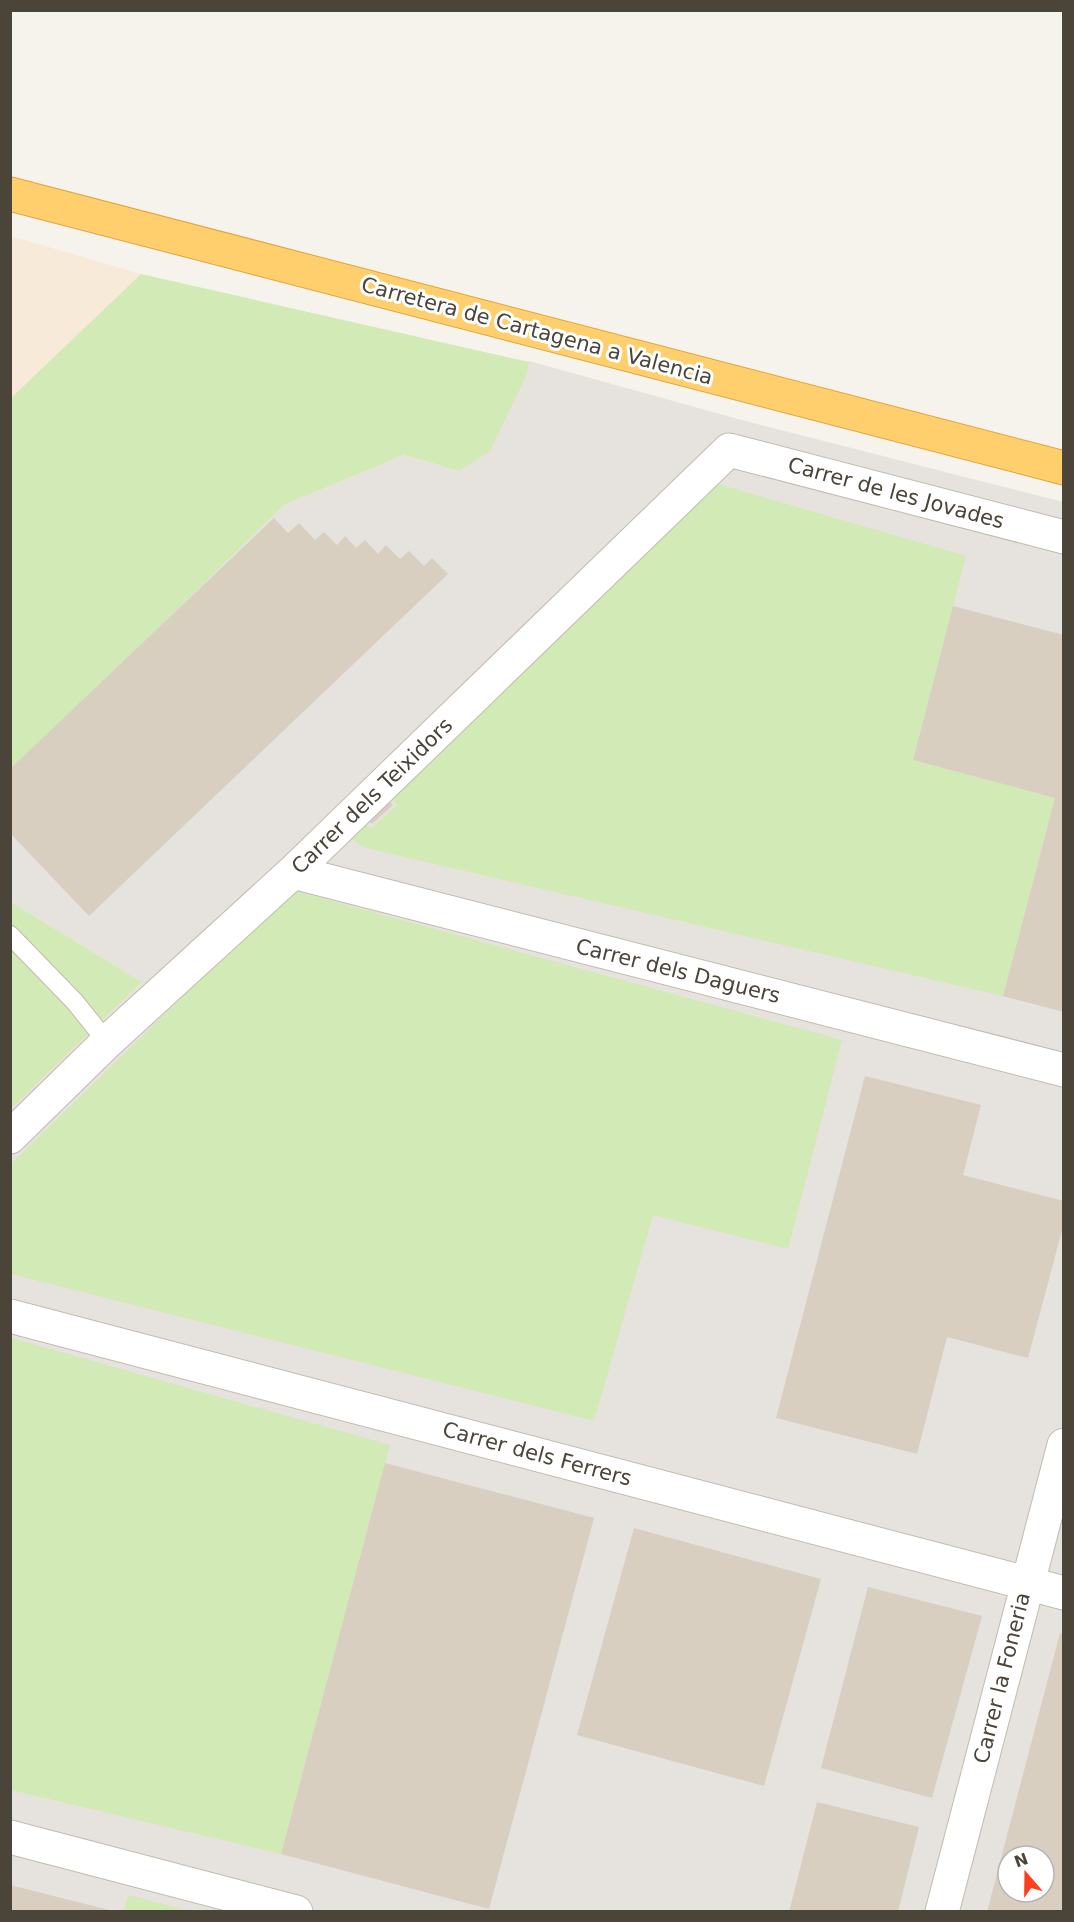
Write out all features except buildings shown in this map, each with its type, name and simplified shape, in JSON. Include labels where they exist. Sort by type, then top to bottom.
[{"type":"highway","name":"Carretera de Cartagena a Valencia","points":[[10,194],[1064,468]]},
{"type":"street","name":"Carrer de les Jovades","points":[[729,450],[1064,537]]},
{"type":"street","name":"Carrer dels Teixidors","points":[[10,1137],[107,1042],[293,872],[729,450]]},
{"type":"street","name":"Carrer dels Daguers","points":[[293,872],[1064,1070]]},
{"type":"street","name":"Carrer dels Ferrers","points":[[10,1316],[1064,1593]]},
{"type":"street","name":"Carrer la Foneria","points":[[942,1911],[1064,1445]]},
{"type":"street","points":[[10,1838],[296,1911]]},
{"type":"lane","points":[[10,936],[75,1002],[107,1042]]},
{"type":"shaded area","points":[[11,236],[141,274],[11,398]]},
{"type":"shaded area","points":[[529,361],[738,419],[1063,502],[1063,1911],[11,1912],[11,1109],[142,982],[11,902],[11,773],[284,505],[404,455],[459,471],[527,374]]},
{"type":"green space","points":[[141,274],[529,362],[527,374],[490,451],[459,471],[404,455],[284,505],[11,773],[11,398]]},
{"type":"green space","points":[[718,484],[966,556],[913,760],[1055,798],[1003,996],[379,851],[363,847],[350,838],[362,820],[371,829],[397,805],[388,795]]},
{"type":"green space","points":[[292,890],[842,1040],[788,1249],[653,1215],[594,1421],[11,1274],[10,1165]]},
{"type":"green space","points":[[11,902],[142,982],[11,1109]]},
{"type":"green space","points":[[11,1338],[390,1445],[281,1854],[11,1790]]},
{"type":"green space","points":[[128,1895],[190,1911],[124,1911]]}]
